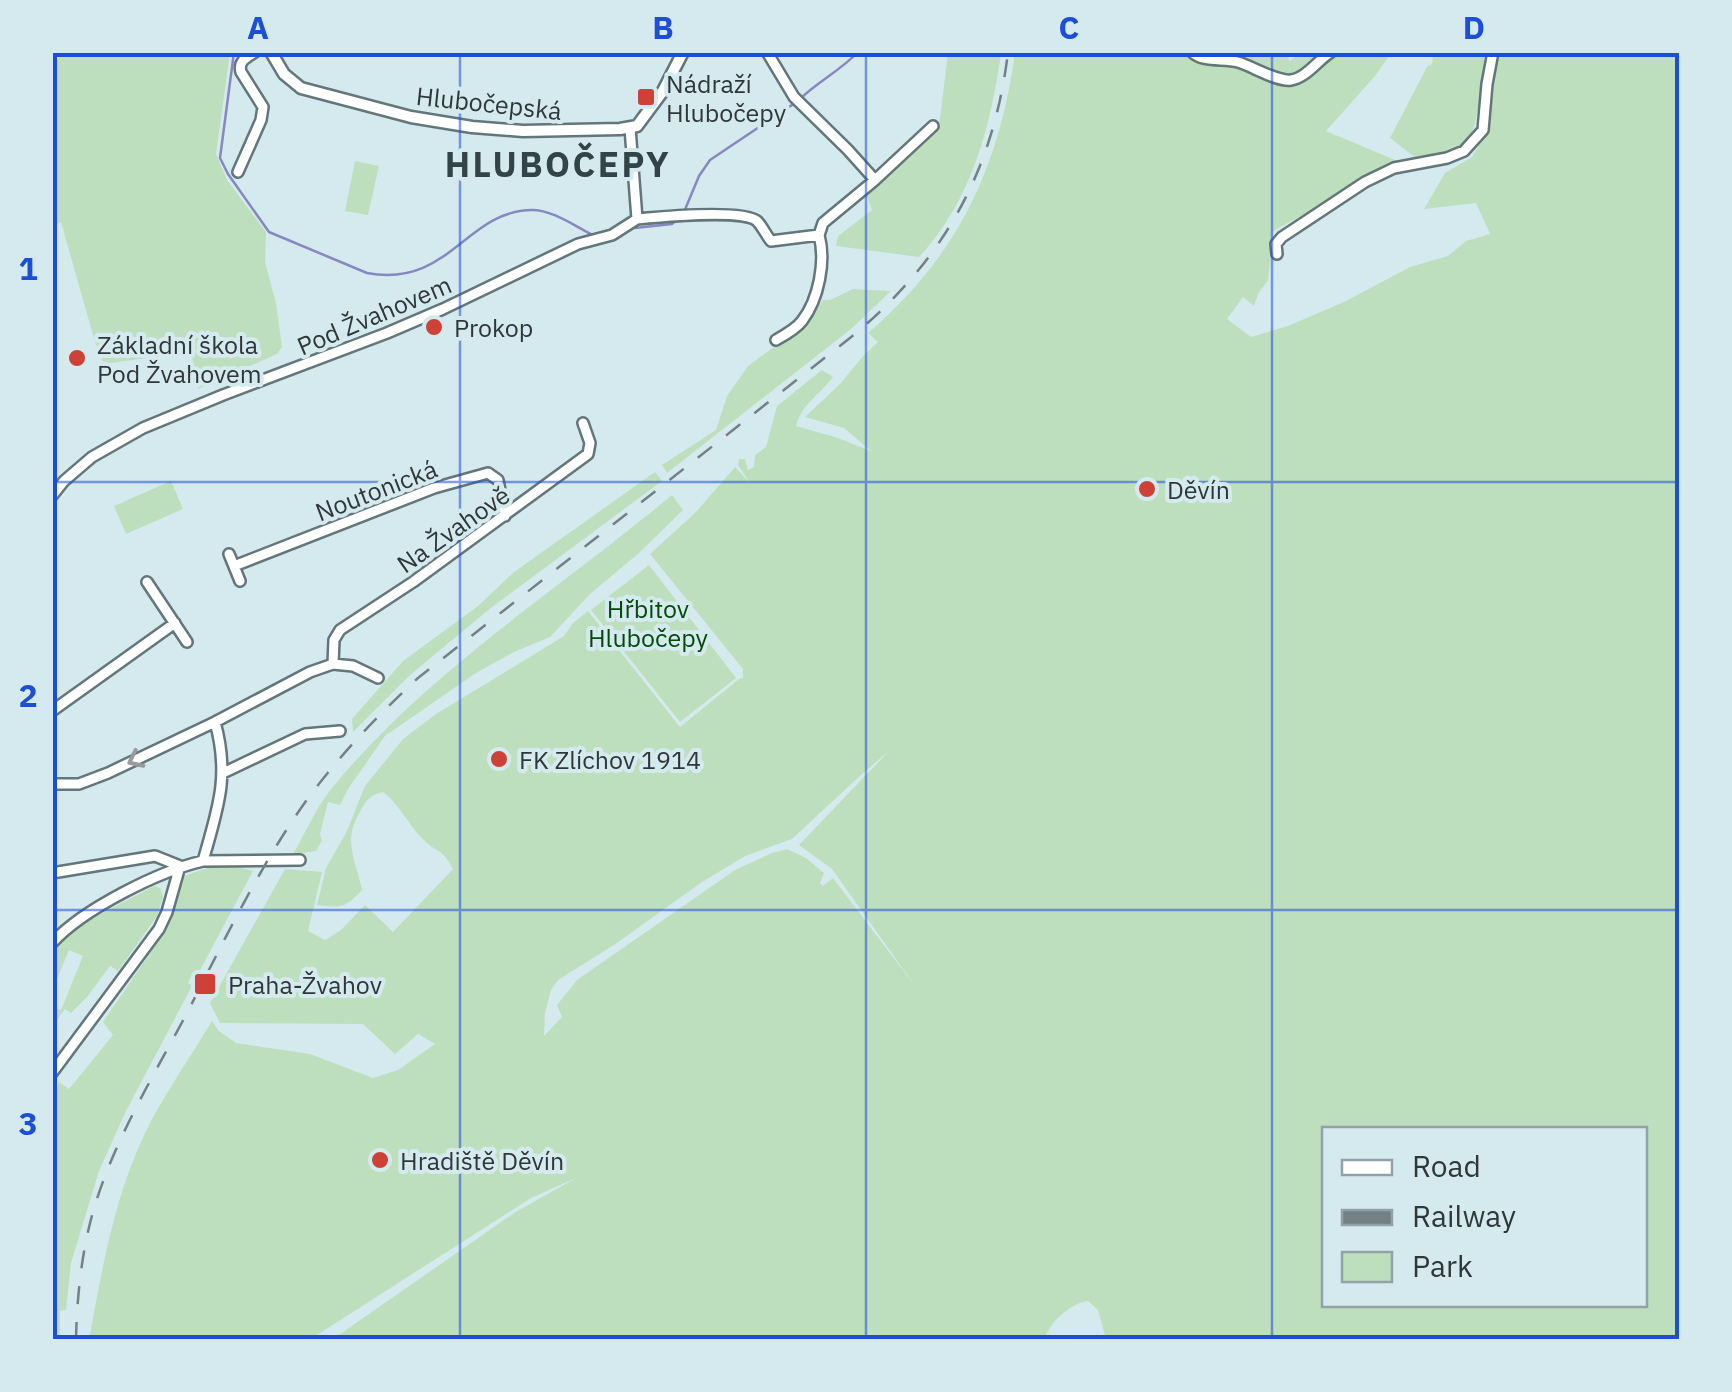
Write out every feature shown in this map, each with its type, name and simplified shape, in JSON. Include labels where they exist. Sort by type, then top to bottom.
[{"type":"street","points":[[238,172],[263,107],[239,66],[254,52]]},
{"type":"street","name":"Hlubočepská","points":[[271,52],[284,74],[301,88],[411,117],[515,131],[630,128]]},
{"type":"street","points":[[683,52],[656,101],[630,128],[637,219],[684,215],[747,217],[757,221],[771,241],[819,235]]},
{"type":"street","points":[[767,52],[798,101],[875,180]]},
{"type":"street","points":[[1192,52],[1198,58],[1240,62],[1284,80],[1302,76],[1331,52]]},
{"type":"street","points":[[1278,254],[1276,244],[1282,238],[1365,182],[1394,168],[1447,158],[1464,150],[1483,130],[1492,52]]},
{"type":"street","points":[[776,340],[802,322],[816,296],[823,248],[819,235],[822,223],[933,126]]},
{"type":"street","name":"Pod Žvahovem","points":[[52,496],[92,456],[144,428],[387,333],[578,244],[612,234],[637,219]]},
{"type":"street","name":"Na Žvahově","points":[[332,664],[334,640],[340,630],[588,454],[590,443],[583,423]]},
{"type":"street","name":"Noutonická","points":[[234,566],[434,488],[488,473],[498,480],[505,516]]},
{"type":"street","points":[[229,554],[240,581]]},
{"type":"street","points":[[146,582],[187,642]]},
{"type":"street","points":[[52,711],[175,623]]},
{"type":"street","points":[[52,784],[88,782],[332,664],[354,666],[378,678]]},
{"type":"street","points":[[203,861],[224,773],[215,722]]},
{"type":"street","points":[[224,773],[305,734],[340,730]]},
{"type":"street","points":[[52,873],[155,856],[180,866]]},
{"type":"street","points":[[52,942],[86,913],[180,866],[203,861],[300,860]]},
{"type":"street","points":[[52,1073],[159,928],[180,866]]},
{"type":"green space","points":[[62,53],[230,53],[216,154],[227,180],[266,232],[265,262],[282,347],[277,354],[198,389],[191,352],[104,364],[61,222],[53,227],[53,65]]},
{"type":"green space","points":[[948,53],[1001,53],[976,162],[952,212],[919,257],[836,246],[838,236],[872,210],[866,193],[939,126]]},
{"type":"green space","points":[[1015,53],[1293,53],[1290,61],[1300,53],[1391,53],[1326,131],[1400,162],[1361,177],[1325,203],[1273,231],[1268,280],[1254,306],[1243,297],[1227,319],[1251,337],[1344,302],[1410,267],[1448,256],[1466,241],[1490,234],[1476,203],[1424,209],[1445,173],[1472,157],[1486,134],[1494,53],[1679,53],[1679,1339],[1106,1339],[1098,1310],[1088,1301],[1062,1314],[1045,1339],[333,1339],[514,1213],[576,1178],[531,1198],[317,1335],[319,1339],[89,1340],[110,1234],[134,1158],[160,1104],[212,1021],[236,1043],[310,1054],[373,1078],[398,1070],[435,1044],[418,1034],[395,1054],[363,1024],[220,1023],[210,1003],[285,869],[322,872],[308,931],[325,940],[341,930],[365,905],[393,932],[453,869],[383,792],[366,801],[352,832],[352,851],[362,890],[342,905],[317,905],[326,868],[347,831],[365,786],[403,739],[436,714],[564,636],[588,611],[680,727],[743,678],[743,669],[650,554],[696,512],[735,467],[750,483],[738,465],[739,459],[745,459],[748,470],[754,467],[755,455],[766,447],[777,406],[822,370],[833,377],[807,405],[796,426],[871,451],[844,428],[805,417],[878,342],[868,333],[900,304],[950,241],[985,172],[998,134]],"holes":[[[889,751],[799,845],[832,869],[915,986],[833,878],[823,886],[820,883],[824,873],[787,849],[735,870],[577,980],[557,1005],[562,1017],[544,1036],[545,1013],[558,980],[745,856],[792,839]]]},
{"type":"green space","points":[[1435,53],[1488,53],[1467,147],[1444,156],[1416,158],[1390,138]]},
{"type":"green space","points":[[355,161],[379,166],[368,215],[345,211]]},
{"type":"green space","points":[[853,289],[891,291],[851,329],[667,473],[662,465],[716,430],[727,396],[748,366],[808,322],[823,300]]},
{"type":"green space","points":[[655,472],[662,481],[492,607],[410,675],[353,732],[352,719],[403,661],[478,606],[514,572]]},
{"type":"green space","points":[[171,481],[183,509],[126,534],[114,506]]},
{"type":"green space","points":[[672,495],[683,510],[590,594],[550,637],[476,673],[385,736],[340,805],[328,802],[320,834],[322,841],[316,851],[293,854],[332,788],[409,707],[494,634]]},
{"type":"green space","name":"Hřbitov Hlubočepy","points":[[649,565],[736,678],[680,722],[591,610]]},
{"type":"green space","points":[[213,866],[253,871],[199,972],[193,972],[188,983],[192,986],[99,1171],[71,1263],[66,1310],[60,1311],[60,1339],[53,1339],[52,1104],[59,1082],[69,1089],[113,1035],[103,1022],[164,933],[184,876]]},
{"type":"green space","points":[[154,886],[160,888],[163,897],[157,916],[118,971],[110,966],[87,997],[71,1013],[65,1009],[53,1026],[53,1007],[61,1010],[83,956],[69,950],[54,986],[53,951],[78,926]]},
{"type":"waterway","points":[[234,52],[220,158],[269,232],[367,273],[395,275],[438,260],[490,222],[509,214],[547,212],[591,234]]},
{"type":"waterway","points":[[801,98],[858,52]]},
{"type":"waterway","points":[[684,212],[710,160],[795,103]]},
{"type":"waterway","points":[[635,228],[672,224],[678,218]]},
{"type":"railway","points":[[76,1340],[87,1238],[114,1155],[243,905],[306,801],[359,737],[418,678],[887,305],[939,242],[977,173],[991,135],[1008,52]]},
{"type":"place","name":"Nádraží Hlubočepy","points":[[646,97]]},
{"type":"place","name":"Prokop","points":[[434,327]]},
{"type":"place","name":"Základní škola Pod Žvahovem","points":[[77,358]]},
{"type":"place","name":"Děvín","points":[[1147,489]]},
{"type":"place","name":"FK Zlíchov 1914","points":[[499,759]]},
{"type":"place","name":"Praha-Žvahov","points":[[205,984]]},
{"type":"place","name":"Hradiště Děvín","points":[[380,1160]]},
{"type":"district","name":"HLUBOČEPY","points":[[558,164]]}]
